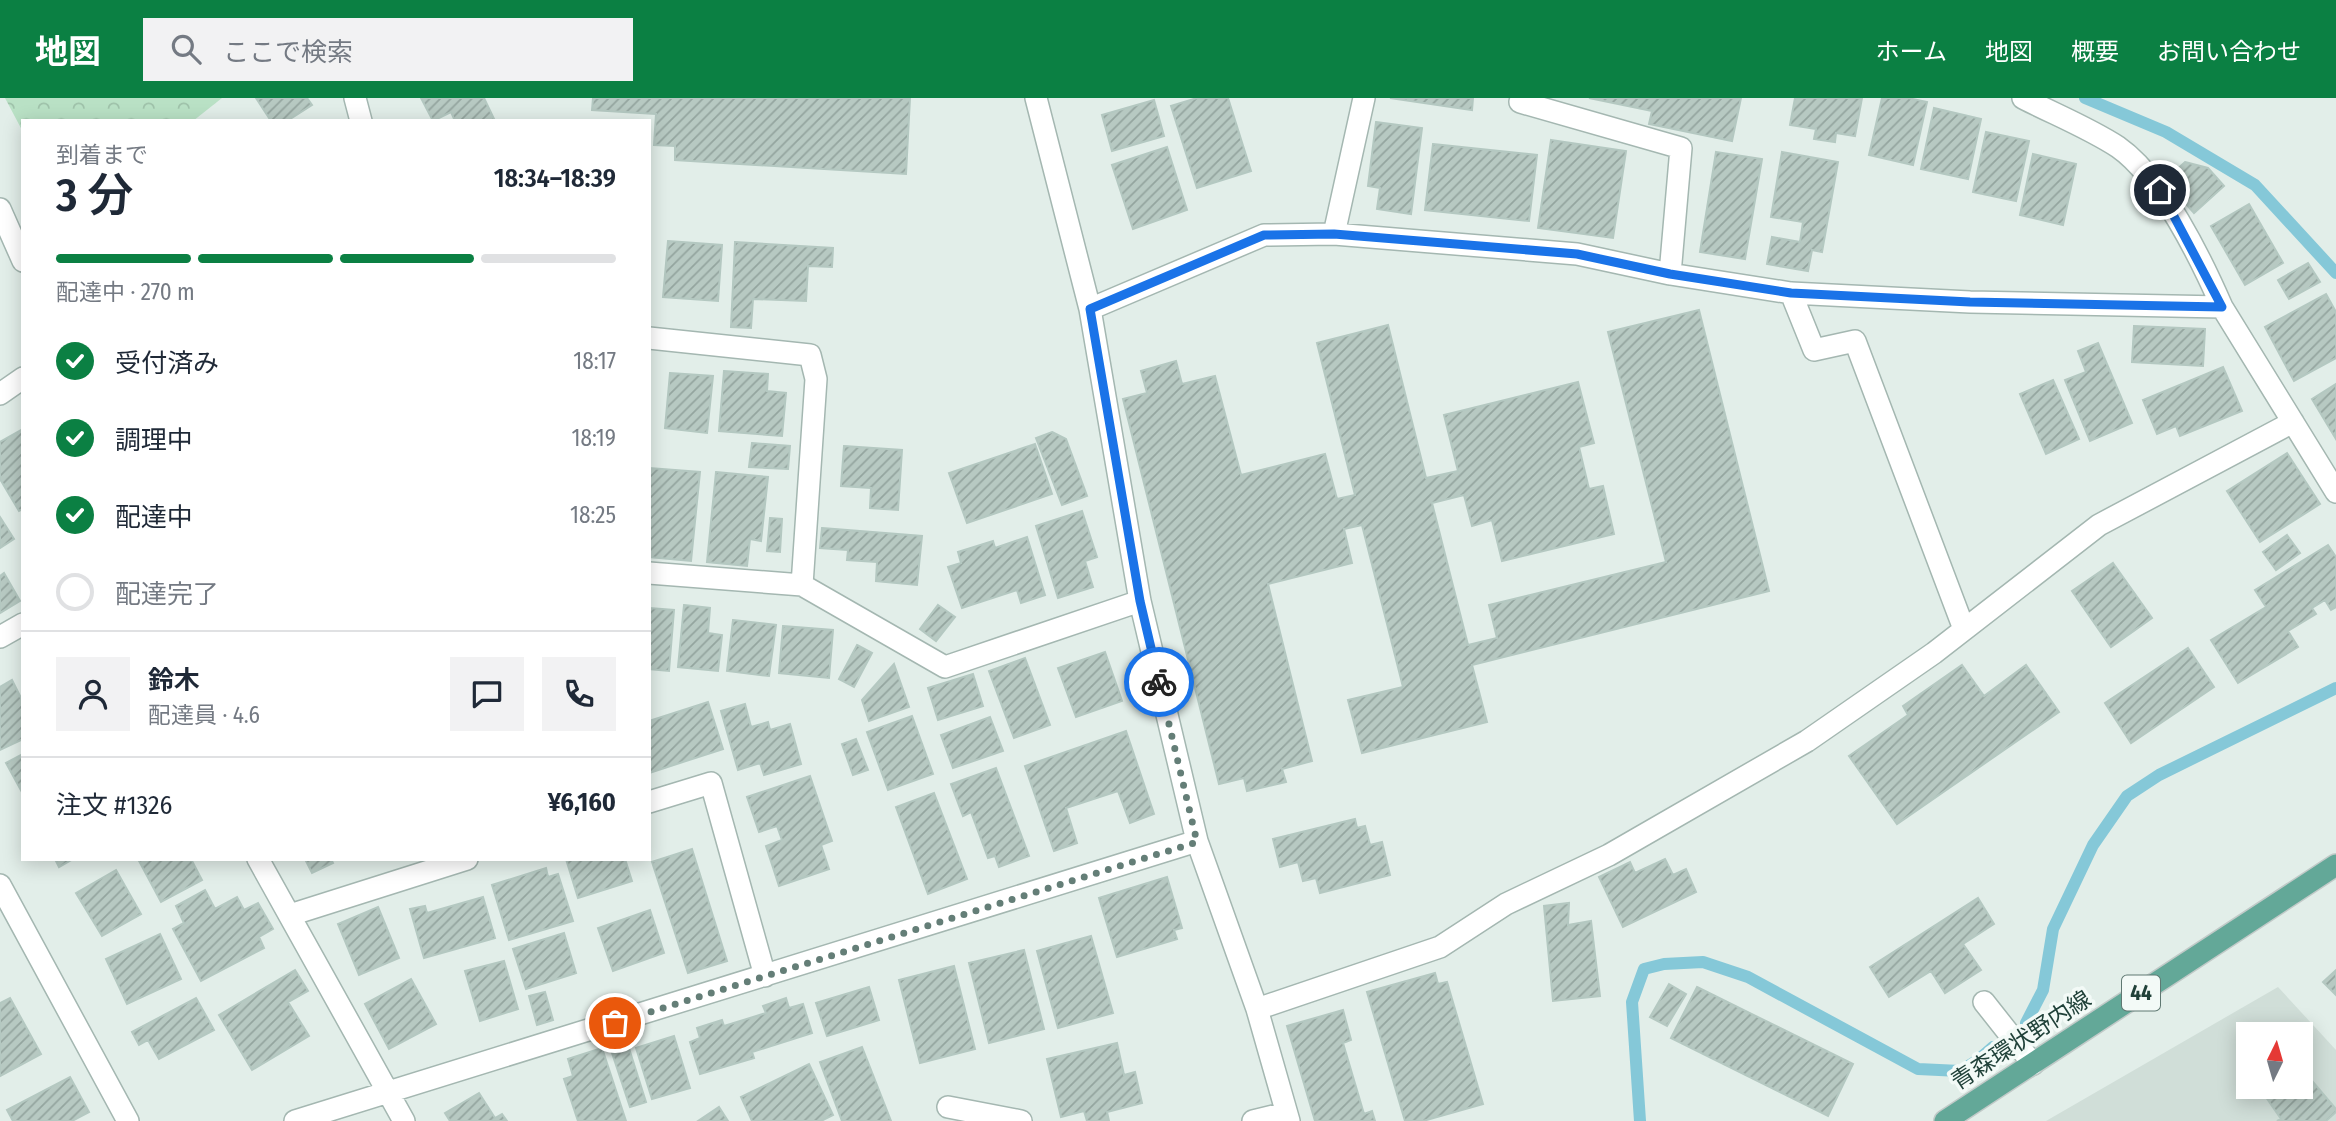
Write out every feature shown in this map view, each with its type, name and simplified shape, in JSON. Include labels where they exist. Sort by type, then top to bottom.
[{"type":"main road","name":"青森環状野内線","points":[[1945,1121],[2336,865]]},
{"type":"street","points":[[355,98],[360,119]]},
{"type":"street","points":[[1036,98],[1090,309],[1140,601],[1197,842],[1257,1009],[1287,1117],[1253,1121]]},
{"type":"street","points":[[1334,234],[1364,98]]},
{"type":"street","points":[[2023,98],[2119,148],[2160,190],[2222,307],[2336,492]]},
{"type":"street","points":[[1520,102],[1681,148],[1670,274]]},
{"type":"street","points":[[0,209],[21,256]]},
{"type":"street","points":[[1090,309],[1264,235],[1334,234],[1577,254],[1670,274],[1791,293],[1970,302],[2222,307]]},
{"type":"street","points":[[1791,293],[1814,350],[1855,341],[1964,629]]},
{"type":"street","points":[[651,338],[810,355],[816,379],[802,585]]},
{"type":"street","points":[[0,394],[21,379]]},
{"type":"street","points":[[1257,1009],[1440,947],[1506,904],[1609,855],[1807,741],[1964,629],[2099,525],[2293,422]]},
{"type":"street","points":[[651,573],[802,585],[945,667],[1140,601]]},
{"type":"street","points":[[0,637],[21,625]]},
{"type":"street","points":[[651,801],[710,783],[765,976]]},
{"type":"street","points":[[295,1121],[1197,842]]},
{"type":"street","points":[[259,861],[404,1121]]},
{"type":"street","points":[[290,915],[461,861]]},
{"type":"street","points":[[0,885],[128,1121]]},
{"type":"street","points":[[1984,1002],[2032,1064]]},
{"type":"street","points":[[947,1107],[1021,1121]]},
{"type":"shaded area","points":[[2278,987],[2310,1022],[2236,1022],[2236,1099],[2314,1099],[2314,1026],[2336,1050],[2336,1121],[2046,1121]]},
{"type":"green space","points":[[5,98],[222,98],[196,119],[21,119],[21,128]]},
{"type":"building","points":[[256,98],[307,98],[312,105],[290,119],[270,119]]},
{"type":"building","points":[[421,98],[484,98],[494,119],[454,119],[451,112],[432,119]]},
{"type":"building","points":[[593,98],[910,98],[906,174],[675,160],[675,146],[654,145],[656,114],[592,110]]},
{"type":"building","points":[[1197,98],[1228,98],[1251,171],[1197,188],[1171,106]]},
{"type":"building","points":[[1390,98],[1473,98],[1472,110]]},
{"type":"building","points":[[1589,98],[1741,98],[1732,141],[1649,124],[1652,111]]},
{"type":"building","points":[[1795,98],[1862,98],[1855,136],[1836,133],[1835,142],[1814,139],[1816,129],[1790,125]]},
{"type":"building","points":[[1882,98],[1908,98],[1927,102],[1913,165],[1869,155]]},
{"type":"building","points":[[1154,100],[1164,136],[1112,151],[1102,115]]},
{"type":"building","points":[[1934,108],[1981,119],[1968,179],[1921,169]]},
{"type":"building","points":[[1376,122],[1422,128],[1411,214],[1377,209],[1380,188],[1368,186]]},
{"type":"building","points":[[1986,132],[2029,141],[2016,201],[1973,192]]},
{"type":"building","points":[[1551,140],[1626,151],[1613,238],[1538,228]]},
{"type":"building","points":[[1433,144],[1537,155],[1529,221],[1425,210]]},
{"type":"building","points":[[1167,147],[1187,210],[1133,229],[1112,165]]},
{"type":"building","points":[[1716,152],[1762,159],[1745,259],[1700,252]]},
{"type":"building","points":[[1782,152],[1838,162],[1822,252],[1812,250],[1808,271],[1767,264],[1772,237],[1800,242],[1803,222],[1771,217]]},
{"type":"building","points":[[2033,154],[2076,164],[2063,225],[2020,215]]},
{"type":"building","points":[[2185,162],[2208,168],[2224,186],[2194,213],[2165,180]]},
{"type":"building","points":[[2249,204],[2283,263],[2245,285],[2211,226]]},
{"type":"building","points":[[668,241],[722,245],[718,301],[663,297]]},
{"type":"building","points":[[735,242],[833,248],[832,267],[808,266],[806,301],[753,299],[751,328],[731,327]]},
{"type":"building","points":[[2308,263],[2320,282],[2289,299],[2278,280]]},
{"type":"building","points":[[2326,294],[2336,312],[2336,358],[2294,381],[2265,327]]},
{"type":"building","points":[[1699,310],[1769,591],[1472,665],[1487,722],[1362,753],[1348,700],[1403,687],[1362,525],[1344,529],[1352,563],[1268,584],[1312,761],[1282,769],[1286,782],[1247,791],[1244,778],[1219,784],[1123,399],[1147,393],[1141,371],[1176,361],[1182,384],[1215,376],[1241,475],[1325,454],[1337,499],[1355,495],[1317,343],[1388,325],[1426,478],[1458,471],[1444,415],[1578,382],[1594,443],[1579,447],[1589,489],[1603,486],[1614,534],[1502,561],[1492,520],[1472,526],[1464,495],[1432,503],[1468,645],[1497,638],[1489,605],[1666,562],[1608,332]]},
{"type":"building","points":[[2134,326],[2205,329],[2203,366],[2132,362]]},
{"type":"building","points":[[2098,343],[2132,423],[2090,441],[2065,380],[2086,372],[2078,351]]},
{"type":"building","points":[[2223,367],[2242,411],[2180,436],[2176,426],[2157,434],[2143,400]]},
{"type":"building","points":[[724,371],[768,374],[767,391],[786,393],[782,436],[719,431]]},
{"type":"building","points":[[670,373],[713,376],[707,433],[665,428]]},
{"type":"building","points":[[2053,380],[2079,439],[2046,454],[2020,394]]},
{"type":"building","points":[[2336,384],[2336,439],[2312,399]]},
{"type":"building","points":[[21,430],[19,511],[0,479],[0,442]]},
{"type":"building","points":[[1052,432],[1066,439],[1087,496],[1062,505],[1036,438]]},
{"type":"building","points":[[752,443],[790,446],[788,469],[749,467]]},
{"type":"building","points":[[1035,444],[1052,494],[967,523],[949,473]]},
{"type":"building","points":[[844,446],[902,450],[898,510],[870,508],[871,488],[841,486]]},
{"type":"building","points":[[2287,453],[2320,504],[2260,542],[2227,491]]},
{"type":"building","points":[[651,468],[700,472],[691,561],[651,557]]},
{"type":"building","points":[[716,472],[768,477],[761,541],[750,539],[747,566],[707,562]]},
{"type":"building","points":[[1082,511],[1097,557],[1085,561],[1093,587],[1058,598],[1036,526]]},
{"type":"building","points":[[0,517],[14,539],[0,548]]},
{"type":"building","points":[[770,518],[782,519],[780,552],[767,551]]},
{"type":"building","points":[[822,528],[922,536],[917,585],[876,581],[877,562],[847,560],[848,550],[820,548]]},
{"type":"building","points":[[2287,535],[2300,553],[2276,570],[2263,552]]},
{"type":"building","points":[[1027,537],[1045,595],[1021,603],[1017,590],[962,608],[948,567],[961,563],[958,552],[993,541],[995,548]]},
{"type":"building","points":[[2328,545],[2336,557],[2336,607],[2331,610],[2325,600],[2312,608],[2316,614],[2288,631],[2298,647],[2238,683],[2211,640],[2266,607],[2255,590]]},
{"type":"building","points":[[2113,563],[2152,618],[2111,647],[2072,591]]},
{"type":"building","points":[[4,573],[20,601],[0,613],[0,576]]},
{"type":"building","points":[[684,605],[710,608],[708,633],[722,635],[718,671],[678,667]]},
{"type":"building","points":[[938,605],[955,617],[936,641],[920,629]]},
{"type":"building","points":[[651,608],[674,610],[669,671],[651,669]]},
{"type":"building","points":[[733,620],[776,625],[769,676],[727,671]]},
{"type":"building","points":[[783,626],[833,630],[829,678],[779,673]]},
{"type":"building","points":[[857,645],[872,653],[854,687],[839,679]]},
{"type":"building","points":[[2188,648],[2214,687],[2131,743],[2105,703]]},
{"type":"building","points":[[1105,652],[1122,701],[1076,717],[1058,668]]},
{"type":"building","points":[[1025,658],[1050,725],[1014,738],[989,671]]},
{"type":"building","points":[[894,664],[909,707],[869,721],[862,700]]},
{"type":"building","points":[[1962,665],[1984,696],[2026,665],[2059,712],[1897,824],[1849,756],[1908,715],[1903,706]]},
{"type":"building","points":[[973,674],[983,706],[938,720],[928,688]]},
{"type":"building","points":[[12,680],[21,698],[21,740],[0,750],[0,687]]},
{"type":"building","points":[[708,702],[723,749],[651,772],[651,720]]},
{"type":"building","points":[[745,704],[751,727],[768,722],[770,730],[790,724],[801,764],[764,775],[760,763],[738,770],[721,711]]},
{"type":"building","points":[[912,716],[933,774],[888,790],[867,732]]},
{"type":"building","points":[[990,717],[1003,751],[953,768],[941,735]]},
{"type":"building","points":[[1126,731],[1154,814],[1130,823],[1118,791],[1066,808],[1077,843],[1054,851],[1025,766]]},
{"type":"building","points":[[856,739],[868,770],[853,775],[842,744]]},
{"type":"building","points":[[21,755],[21,790],[6,763]]},
{"type":"building","points":[[996,768],[1029,856],[999,867],[995,856],[988,858],[971,812],[963,816],[951,784]]},
{"type":"building","points":[[810,776],[832,841],[821,845],[829,869],[779,886],[766,846],[782,840],[777,826],[759,832],[747,797]]},
{"type":"building","points":[[934,793],[967,879],[928,894],[896,807]]},
{"type":"building","points":[[1355,819],[1357,828],[1365,826],[1370,845],[1382,842],[1390,875],[1320,893],[1316,878],[1303,881],[1298,862],[1280,867],[1273,839]]},
{"type":"building","points":[[692,849],[727,961],[688,973],[652,862]]},
{"type":"building","points":[[1665,859],[1673,875],[1686,869],[1696,892],[1623,927],[1599,877],[1630,862],[1635,873]]},
{"type":"building","points":[[56,861],[70,861],[59,867]]},
{"type":"building","points":[[139,861],[192,861],[202,880],[161,902]]},
{"type":"building","points":[[306,861],[332,861],[333,863],[312,873]]},
{"type":"building","points":[[567,861],[626,861],[632,881],[578,898]]},
{"type":"building","points":[[546,868],[548,877],[558,874],[573,921],[509,940],[492,885]]},
{"type":"building","points":[[116,870],[141,914],[102,936],[76,893]]},
{"type":"building","points":[[1167,877],[1182,928],[1174,930],[1177,939],[1117,957],[1099,898]]},
{"type":"building","points":[[205,890],[215,909],[237,897],[244,910],[258,903],[273,929],[259,937],[264,948],[201,981],[173,929],[184,923],[176,906]]},
{"type":"building","points":[[483,897],[495,938],[424,958],[410,909],[425,906],[427,913]]},
{"type":"building","points":[[1978,898],[1994,924],[1963,944],[1981,970],[1945,993],[1931,971],[1889,997],[1870,967]]},
{"type":"building","points":[[1569,903],[1568,925],[1591,921],[1600,996],[1553,1001],[1544,906]]},
{"type":"building","points":[[378,907],[399,958],[359,975],[338,924]]},
{"type":"building","points":[[650,910],[664,953],[613,971],[598,928]]},
{"type":"building","points":[[564,933],[576,973],[526,989],[513,949]]},
{"type":"building","points":[[160,934],[181,979],[127,1004],[106,959]]},
{"type":"building","points":[[1091,936],[1113,1013],[1058,1028],[1037,951]]},
{"type":"building","points":[[1024,950],[1044,1029],[989,1043],[969,963]]},
{"type":"building","points":[[504,961],[518,1009],[480,1021],[465,971]]},
{"type":"building","points":[[954,966],[975,1049],[920,1063],[899,980]]},
{"type":"building","points":[[295,970],[308,991],[288,1002],[309,1036],[252,1070],[219,1015]]},
{"type":"building","points":[[2336,970],[2336,995],[2323,982]]},
{"type":"building","points":[[1435,973],[1438,984],[1447,982],[1483,1104],[1423,1121],[1405,1121],[1367,992]]},
{"type":"building","points":[[411,979],[436,1024],[389,1049],[365,1004]]},
{"type":"building","points":[[1669,984],[1686,994],[1667,1026],[1650,1017]]},
{"type":"building","points":[[869,987],[879,1020],[827,1036],[816,1003]]},
{"type":"building","points":[[1697,987],[1853,1064],[1828,1116],[1671,1038]]},
{"type":"building","points":[[545,992],[553,1020],[537,1025],[529,996]]},
{"type":"building","points":[[10,998],[41,1054],[0,1076],[0,1003]]},
{"type":"building","points":[[196,998],[214,1030],[159,1059],[148,1040],[139,1045],[132,1032]]},
{"type":"building","points":[[786,998],[789,1008],[803,1004],[812,1033],[752,1052],[754,1058],[700,1074],[690,1042],[700,1038],[697,1028],[722,1020],[724,1026],[766,1013],[763,1006]]},
{"type":"building","points":[[1343,1010],[1351,1040],[1343,1043],[1364,1114],[1372,1111],[1375,1121],[1315,1121],[1287,1026]]},
{"type":"building","points":[[674,1036],[690,1088],[652,1099],[636,1048]]},
{"type":"building","points":[[627,1042],[646,1102],[630,1107],[610,1047]]},
{"type":"building","points":[[1117,1043],[1124,1075],[1135,1072],[1142,1103],[1107,1112],[1109,1121],[1087,1121],[1084,1111],[1061,1117],[1047,1059]]},
{"type":"building","points":[[862,1047],[891,1121],[842,1121],[820,1062]]},
{"type":"building","points":[[602,1048],[626,1121],[578,1121],[564,1079],[573,1076],[568,1059]]},
{"type":"building","points":[[809,1064],[833,1115],[821,1121],[752,1121],[741,1097]]},
{"type":"building","points":[[70,1077],[89,1112],[72,1121],[13,1121],[7,1110]]},
{"type":"building","points":[[2314,1083],[2336,1109],[2326,1121],[2277,1121],[2281,1119],[2267,1099],[2314,1099]]},
{"type":"building","points":[[479,1093],[495,1118],[502,1114],[507,1121],[450,1121],[445,1113]]},
{"type":"building","points":[[719,1107],[728,1121],[698,1121]]},
{"type":"waterway","points":[[2085,98],[2166,132],[2255,185],[2336,273]]},
{"type":"waterway","points":[[2026,1023],[2043,990],[2053,929],[2093,845],[2127,796],[2159,775],[2336,688]]},
{"type":"waterway","points":[[1640,1121],[1632,1002],[1644,969],[1664,964],[1703,962],[1748,977],[1918,1069],[1960,1071],[1993,1047]]},
{"type":"way so far","points":[[615,1023],[1197,842],[1159,682]]},
{"type":"route","points":[[1159,682],[1140,601],[1090,309],[1264,235],[1334,234],[1577,254],[1670,274],[1791,293],[1970,302],[2222,307],[2160,190]]}]
